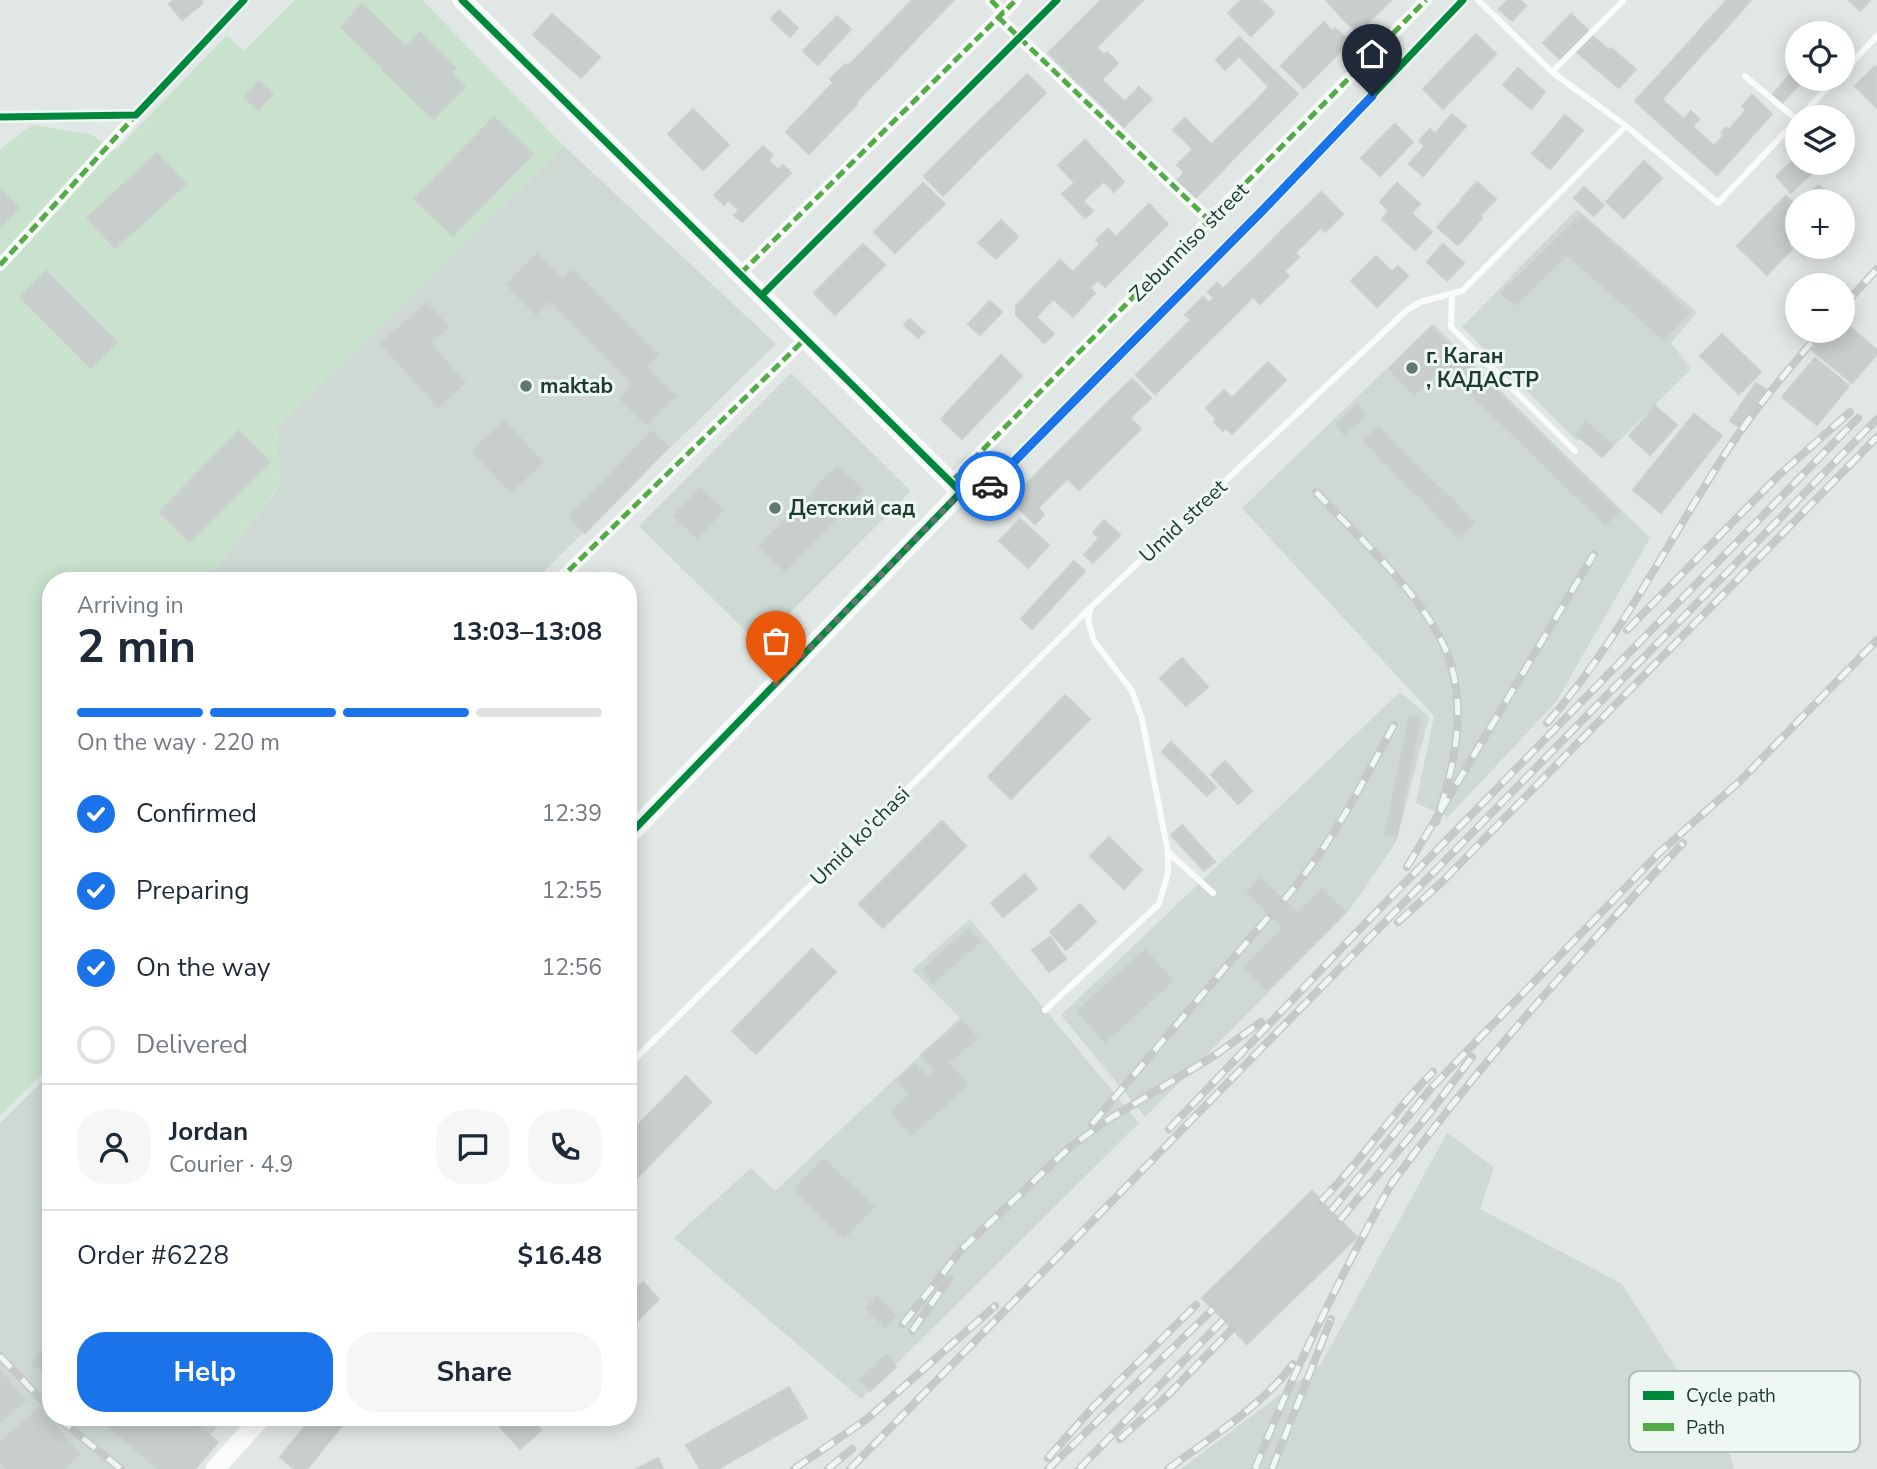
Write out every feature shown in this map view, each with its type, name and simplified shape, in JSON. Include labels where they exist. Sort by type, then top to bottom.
[{"type":"street","points":[[0,265],[244,0]]},
{"type":"street","points":[[462,0],[956,487],[637,826]]},
{"type":"street","points":[[992,0],[1018,39],[1210,221]]},
{"type":"street","points":[[741,273],[1016,0]]},
{"type":"street","points":[[762,295],[1057,0]]},
{"type":"street","name":"Zebunniso street","points":[[1426,0],[956,487],[972,503],[1262,211],[1463,0]]},
{"type":"street","points":[[0,117],[136,115]]},
{"type":"street","points":[[567,572],[806,338]]},
{"type":"street","points":[[215,1469],[254,1426]]},
{"type":"lane","points":[[1478,0],[1552,72],[1626,126],[1718,203],[1785,133]]},
{"type":"lane","points":[[1552,72],[1623,1]]},
{"type":"lane","points":[[1855,59],[1877,36]]},
{"type":"lane","points":[[1745,76],[1785,108]]},
{"type":"lane","points":[[1811,105],[1825,91]]},
{"type":"lane","name":"Umid street","points":[[1091,607],[1406,311],[1420,302],[1462,291],[1626,126]]},
{"type":"lane","points":[[1452,293],[1451,327],[1575,451]]},
{"type":"lane","points":[[1045,1010],[1159,904],[1167,881],[1168,852],[1142,719],[1132,691],[1094,642],[1088,620],[1091,607]]},
{"type":"lane","name":"Umid ko'chasi","points":[[637,1057],[1091,607]]},
{"type":"lane","points":[[1168,852],[1213,893]]},
{"type":"shaded area","name":"maktab","points":[[564,146],[776,344],[543,572],[212,572],[280,486],[276,428]]},
{"type":"shaded area","points":[[1577,209],[1697,312],[1671,343],[1691,369],[1603,457],[1581,438],[1577,441],[1462,327]]},
{"type":"shaded area","points":[[1433,324],[1650,538],[1556,702],[1448,817],[1416,803],[1434,716],[1242,508]]},
{"type":"shaded area","name":"Детский сад","points":[[791,373],[911,491],[759,644],[639,526]]},
{"type":"shaded area","points":[[1400,692],[1429,717],[1396,842],[1348,912],[1145,1117],[1061,1015]]},
{"type":"shaded area","points":[[970,919],[1139,1123],[861,1399],[674,1238],[751,1168],[775,1191],[960,1018],[912,970]]},
{"type":"shaded area","points":[[42,1082],[42,1426],[218,1426],[180,1469],[0,1469],[0,1123]]},
{"type":"shaded area","points":[[1447,1133],[1494,1167],[1480,1209],[1622,1284],[1678,1371],[1629,1371],[1629,1452],[1729,1452],[1734,1469],[1181,1469],[1321,1364]]},
{"type":"green space","points":[[295,0],[422,0],[564,146],[276,428],[280,485],[212,572],[42,572],[42,1074],[0,1116],[0,149],[32,125],[90,134],[116,150],[227,35],[244,51]]},
{"type":"building","points":[[174,0],[201,0],[203,3],[182,20],[169,4]]},
{"type":"building","points":[[912,0],[927,0],[941,13],[917,38],[896,17]]},
{"type":"building","points":[[927,0],[954,0],[941,13]]},
{"type":"building","points":[[1101,0],[1143,0],[1096,48],[1074,27]]},
{"type":"building","points":[[1241,0],[1261,0],[1274,13],[1251,36],[1228,13]]},
{"type":"building","points":[[1326,0],[1363,0],[1344,20]]},
{"type":"building","points":[[1363,0],[1391,0],[1358,33],[1344,20]]},
{"type":"building","points":[[1508,0],[1520,0],[1526,6],[1512,21],[1499,9]]},
{"type":"building","points":[[1727,0],[1751,0],[1719,36],[1705,24]]},
{"type":"building","points":[[1849,0],[1870,0],[1860,11]]},
{"type":"building","points":[[362,4],[406,47],[384,69],[341,27]]},
{"type":"building","points":[[779,10],[798,28],[790,37],[771,19]]},
{"type":"building","points":[[552,14],[600,57],[581,78],[533,35]]},
{"type":"building","points":[[1571,14],[1589,31],[1561,60],[1543,43]]},
{"type":"building","points":[[837,16],[851,29],[818,65],[803,51]]},
{"type":"building","points":[[896,17],[917,38],[890,67],[868,46]]},
{"type":"building","points":[[1324,22],[1332,31],[1335,28],[1350,41],[1327,65],[1304,42]]},
{"type":"building","points":[[1705,24],[1719,36],[1705,51],[1692,39]]},
{"type":"building","points":[[1074,27],[1104,55],[1077,82],[1048,53]]},
{"type":"building","points":[[420,32],[456,68],[420,106],[383,70]]},
{"type":"building","points":[[1476,34],[1496,54],[1443,109],[1423,89]]},
{"type":"building","points":[[1591,35],[1609,50],[1594,67],[1577,52]]},
{"type":"building","points":[[1239,37],[1298,94],[1274,118],[1256,101],[1269,87],[1239,56],[1225,70],[1216,60]]},
{"type":"building","points":[[1692,39],[1705,51],[1662,99],[1648,87]]},
{"type":"building","points":[[1304,42],[1327,65],[1304,88],[1281,66]]},
{"type":"building","points":[[868,46],[890,67],[855,103],[830,79]]},
{"type":"building","points":[[1611,48],[1636,69],[1619,88],[1594,67]]},
{"type":"building","points":[[1107,52],[1118,63],[1089,93],[1077,82]]},
{"type":"building","points":[[1875,66],[1877,108],[1855,86]]},
{"type":"building","points":[[1518,68],[1545,92],[1531,109],[1503,85]]},
{"type":"building","points":[[451,73],[465,87],[434,119],[420,106]]},
{"type":"building","points":[[1027,74],[1046,93],[1024,115],[1005,96]]},
{"type":"building","points":[[1102,80],[1125,102],[1139,87],[1152,99],[1124,127],[1089,93]]},
{"type":"building","points":[[1785,80],[1785,91],[1793,91],[1782,103],[1773,94]]},
{"type":"building","points":[[259,81],[273,94],[258,110],[244,97]]},
{"type":"building","points":[[834,82],[857,104],[809,154],[786,132]]},
{"type":"building","points":[[1648,87],[1684,119],[1691,111],[1699,119],[1679,141],[1635,101]]},
{"type":"building","points":[[1752,95],[1772,114],[1717,175],[1679,141],[1692,126],[1714,146],[1724,135],[1721,133],[1726,127],[1729,130],[1746,110],[1742,106]]},
{"type":"building","points":[[1005,96],[1024,115],[982,156],[963,137]]},
{"type":"building","points":[[1256,101],[1274,118],[1235,157],[1217,139]]},
{"type":"building","points":[[693,109],[729,145],[703,170],[668,134]]},
{"type":"building","points":[[1452,114],[1466,126],[1423,176],[1409,164],[1425,146],[1419,141],[1430,129],[1435,134]]},
{"type":"building","points":[[1565,115],[1583,130],[1550,169],[1532,154]]},
{"type":"building","points":[[494,117],[533,154],[453,236],[414,199]]},
{"type":"building","points":[[1185,118],[1212,145],[1185,173],[1177,165],[1193,149],[1173,130]]},
{"type":"building","points":[[1395,124],[1413,142],[1380,176],[1361,158]]},
{"type":"building","points":[[963,137],[982,156],[943,196],[924,176]]},
{"type":"building","points":[[1217,139],[1235,157],[1220,173],[1202,155]]},
{"type":"building","points":[[1085,140],[1102,158],[1075,183],[1058,165]]},
{"type":"building","points":[[763,146],[773,155],[768,160],[778,170],[783,165],[791,173],[742,222],[734,215],[739,210],[728,200],[724,205],[714,195]]},
{"type":"building","points":[[157,153],[186,184],[115,248],[87,218]]},
{"type":"building","points":[[1202,155],[1220,173],[1195,198],[1176,181]]},
{"type":"building","points":[[1102,158],[1124,182],[1114,192],[1104,181],[1083,201],[1093,211],[1085,218],[1062,194]]},
{"type":"building","points":[[1644,161],[1662,178],[1624,218],[1606,202]]},
{"type":"building","points":[[1785,168],[1785,175],[1810,175],[1795,189],[1787,189],[1776,176]]},
{"type":"building","points":[[1477,182],[1496,199],[1480,216],[1461,199]]},
{"type":"building","points":[[923,183],[945,204],[895,253],[874,232]]},
{"type":"building","points":[[1397,183],[1420,204],[1395,231],[1382,219],[1389,211],[1380,202]]},
{"type":"building","points":[[1584,187],[1604,205],[1594,216],[1574,198]]},
{"type":"building","points":[[0,189],[19,208],[0,227]]},
{"type":"building","points":[[1321,192],[1343,214],[1325,232],[1303,210]]},
{"type":"building","points":[[1785,197],[1785,243],[1762,220]]},
{"type":"building","points":[[1462,200],[1482,218],[1458,245],[1437,227]]},
{"type":"building","points":[[1149,204],[1168,224],[1124,268],[1096,240],[1108,229],[1116,237]]},
{"type":"building","points":[[1303,210],[1321,227],[1305,243],[1287,225]]},
{"type":"building","points":[[1411,213],[1432,232],[1415,250],[1395,231]]},
{"type":"building","points":[[1581,215],[1689,312],[1664,340],[1567,255],[1515,305],[1501,294]]},
{"type":"building","points":[[1001,220],[1018,237],[996,259],[978,243]]},
{"type":"building","points":[[1762,220],[1785,242],[1785,256],[1767,275],[1737,246]]},
{"type":"building","points":[[1287,225],[1305,243],[1295,253],[1299,257],[1284,271],[1263,250]]},
{"type":"building","points":[[863,244],[885,265],[835,315],[814,293]]},
{"type":"building","points":[[1100,244],[1124,268],[1105,287],[1098,280],[1090,288],[1073,272]]},
{"type":"building","points":[[1443,244],[1464,263],[1447,281],[1427,262]]},
{"type":"building","points":[[1263,250],[1289,276],[1260,304],[1234,278]]},
{"type":"building","points":[[537,254],[563,280],[573,270],[658,354],[646,366],[676,396],[647,425],[620,398],[633,385],[549,301],[536,314],[506,284]]},
{"type":"building","points":[[1376,256],[1392,272],[1367,297],[1351,281]]},
{"type":"building","points":[[1060,260],[1095,293],[1073,317],[1037,284]]},
{"type":"building","points":[[1398,266],[1408,276],[1377,307],[1367,297]]},
{"type":"building","points":[[46,271],[117,342],[91,368],[20,297]]},
{"type":"building","points":[[1234,278],[1253,297],[1228,322],[1209,303],[1214,298],[1208,292],[1217,283],[1223,289]]},
{"type":"building","points":[[1037,284],[1053,299],[1036,317],[1054,334],[1044,343],[1016,315],[1016,306]]},
{"type":"building","points":[[1203,297],[1228,322],[1155,394],[1136,375],[1191,320],[1185,315]]},
{"type":"building","points":[[990,301],[1002,312],[980,335],[968,324]]},
{"type":"building","points":[[427,303],[448,327],[403,368],[381,343]]},
{"type":"building","points":[[910,319],[924,332],[918,338],[904,325]]},
{"type":"building","points":[[1431,327],[1475,371],[1462,383],[1446,365],[1414,394],[1389,369]]},
{"type":"building","points":[[1855,331],[1877,350],[1877,354],[1852,383],[1812,350],[1818,343],[1855,343]]},
{"type":"building","points":[[1722,334],[1761,372],[1739,394],[1700,356]]},
{"type":"building","points":[[430,343],[465,383],[438,407],[403,368]]},
{"type":"building","points":[[1001,355],[1022,376],[962,439],[941,419]]},
{"type":"building","points":[[1815,358],[1849,386],[1817,425],[1782,397]]},
{"type":"building","points":[[1268,362],[1286,380],[1250,416],[1232,398]]},
{"type":"building","points":[[1477,372],[1619,511],[1605,525],[1463,386]]},
{"type":"building","points":[[1132,379],[1151,398],[1130,418],[1111,399]]},
{"type":"building","points":[[1756,383],[1768,391],[1742,429],[1730,421]]},
{"type":"building","points":[[1224,390],[1250,416],[1232,434],[1226,428],[1223,431],[1214,422],[1216,419],[1206,408]]},
{"type":"building","points":[[1111,399],[1141,429],[1110,459],[1081,429]]},
{"type":"building","points":[[1358,405],[1367,415],[1344,434],[1336,424]]},
{"type":"building","points":[[1655,406],[1677,425],[1650,455],[1629,436]]},
{"type":"building","points":[[1694,414],[1722,436],[1661,513],[1633,490]]},
{"type":"building","points":[[504,421],[543,462],[511,492],[472,451]]},
{"type":"building","points":[[1586,422],[1613,445],[1602,457],[1576,434]]},
{"type":"building","points":[[1379,427],[1427,477],[1412,491],[1364,441]]},
{"type":"building","points":[[1081,429],[1110,459],[1079,490],[1050,460]]},
{"type":"building","points":[[239,431],[270,462],[190,542],[159,512]]},
{"type":"building","points":[[652,431],[669,447],[585,533],[569,517]]},
{"type":"building","points":[[1050,460],[1068,478],[1038,508],[1044,515],[1035,524],[1010,500]]},
{"type":"building","points":[[837,466],[863,490],[785,571],[759,546]]},
{"type":"building","points":[[1428,477],[1444,492],[1430,506],[1414,491]]},
{"type":"building","points":[[700,489],[723,510],[697,538],[674,516]]},
{"type":"building","points":[[1446,493],[1474,522],[1459,537],[1430,508]]},
{"type":"building","points":[[1020,519],[1049,545],[1028,568],[999,541]]},
{"type":"building","points":[[1104,520],[1120,535],[1093,563],[1084,555],[1099,538],[1093,533]]},
{"type":"building","points":[[1074,561],[1085,571],[1032,629],[1021,619]]},
{"type":"building","points":[[1182,658],[1208,687],[1186,706],[1160,678]]},
{"type":"building","points":[[1065,695],[1090,719],[1011,799],[988,777]]},
{"type":"building","points":[[1409,717],[1420,719],[1397,836],[1385,834]]},
{"type":"building","points":[[1171,742],[1216,787],[1207,796],[1162,752]]},
{"type":"building","points":[[1225,761],[1252,791],[1238,804],[1211,775]]},
{"type":"building","points":[[942,821],[966,846],[883,928],[859,904]]},
{"type":"building","points":[[1182,825],[1215,862],[1204,871],[1171,835]]},
{"type":"building","points":[[1109,837],[1142,870],[1124,889],[1090,856]]},
{"type":"building","points":[[1025,874],[1037,889],[1003,917],[991,903]]},
{"type":"building","points":[[1260,878],[1298,913],[1283,928],[1247,892]]},
{"type":"building","points":[[1322,889],[1345,912],[1267,990],[1244,967]]},
{"type":"building","points":[[1080,904],[1096,922],[1066,950],[1050,932]]},
{"type":"building","points":[[969,929],[980,942],[933,983],[922,970]]},
{"type":"building","points":[[1050,937],[1066,959],[1049,972],[1032,950]]},
{"type":"building","points":[[812,949],[836,972],[756,1054],[732,1031]]},
{"type":"building","points":[[1145,950],[1173,981],[1105,1042],[1077,1011]]},
{"type":"building","points":[[962,1021],[977,1038],[936,1073],[921,1055]]},
{"type":"building","points":[[948,1063],[968,1085],[911,1135],[891,1112],[910,1094],[896,1080],[915,1065],[928,1077]]},
{"type":"building","points":[[686,1076],[711,1102],[637,1178],[637,1126]]},
{"type":"building","points":[[824,1159],[874,1207],[844,1238],[794,1189]]},
{"type":"building","points":[[1312,1191],[1357,1237],[1247,1344],[1202,1298]]},
{"type":"building","points":[[643,1282],[659,1299],[637,1321],[637,1288]]},
{"type":"building","points":[[877,1297],[896,1316],[885,1327],[866,1308]]},
{"type":"building","points":[[42,1350],[42,1371],[32,1364]]},
{"type":"building","points":[[886,1355],[896,1367],[870,1391],[859,1380]]},
{"type":"building","points":[[0,1371],[26,1400],[0,1422]]},
{"type":"building","points":[[789,1387],[807,1418],[718,1469],[700,1469],[686,1445]]},
{"type":"building","points":[[39,1408],[42,1411],[42,1426],[55,1426],[80,1454],[63,1469],[7,1469],[0,1461],[0,1442]]},
{"type":"building","points":[[108,1426],[199,1426],[218,1442],[195,1469],[158,1469]]},
{"type":"building","points":[[305,1426],[341,1427],[307,1469],[294,1469],[280,1457]]},
{"type":"building","points":[[537,1426],[541,1430],[520,1449],[500,1427]]},
{"type":"building","points":[[658,1458],[663,1469],[636,1469]]},
{"type":"railway","points":[[1855,293],[1877,269]]},
{"type":"railway","points":[[1547,723],[1598,658],[1739,433],[1811,343]]},
{"type":"railway","points":[[1627,630],[1778,476],[1850,412]]},
{"type":"railway","points":[[1169,1129],[1858,418]]},
{"type":"railway","points":[[850,1469],[1877,419]]},
{"type":"railway","points":[[1398,922],[1444,880],[1877,437]]},
{"type":"railway","points":[[1316,492],[1418,603],[1432,623],[1451,665],[1458,710],[1457,733],[1449,778],[1436,822]]},
{"type":"railway","points":[[1407,867],[1594,554]]},
{"type":"railway","points":[[1331,1211],[1433,1086],[1660,852],[1740,781],[1877,640]]},
{"type":"railway","points":[[1284,900],[1331,837],[1394,725]]},
{"type":"railway","points":[[1390,1186],[1459,1096],[1531,1010],[1683,843]]},
{"type":"railway","points":[[1092,1124],[1270,915]]},
{"type":"railway","points":[[903,1324],[962,1249],[1070,1147],[1109,1119],[1214,1056],[1261,1022]]},
{"type":"railway","points":[[1340,1220],[1429,1114],[1472,1057]]},
{"type":"railway","points":[[1321,1201],[1433,1072]]},
{"type":"railway","points":[[1255,1469],[1320,1322],[1394,1179]]},
{"type":"railway","points":[[912,1331],[949,1279]]},
{"type":"railway","points":[[1048,1458],[1094,1406],[1196,1305]]},
{"type":"railway","points":[[794,1469],[867,1419],[995,1306]]},
{"type":"railway","points":[[1048,1469],[1213,1309]]},
{"type":"railway","points":[[1272,1469],[1331,1319]]},
{"type":"railway","points":[[1079,1469],[1223,1320]]},
{"type":"railway","points":[[1120,1439],[1168,1395],[1232,1329]]},
{"type":"railway","points":[[0,1356],[42,1400]]},
{"type":"railway","points":[[1168,1469],[1251,1408],[1293,1364]]},
{"type":"railway","points":[[68,1426],[121,1469]]},
{"type":"railway","points":[[828,1469],[852,1449]]},
{"type":"marked path","points":[[991,0],[1003,13]]},
{"type":"marked path","points":[[741,273],[1016,0]]},
{"type":"marked path","points":[[951,482],[1426,0]]},
{"type":"marked path","points":[[998,17],[1210,221]]},
{"type":"marked path","points":[[0,265],[136,115]]},
{"type":"marked path","points":[[567,572],[806,338]]},
{"type":"cycle path","points":[[0,117],[136,115],[244,0]]},
{"type":"cycle path","points":[[462,0],[972,503],[1262,211],[1463,0]]},
{"type":"cycle path","points":[[762,295],[1057,0]]},
{"type":"cycle path","points":[[637,827],[961,492]]},
{"type":"way so far","points":[[776,683],[961,492],[972,503],[990,486]]},
{"type":"place","name":"г. Каган , КАДАСТР","points":[[1412,368]]},
{"type":"place","name":"maktab","points":[[526,386]]},
{"type":"place","name":"Детский сад","points":[[775,508]]},
{"type":"route","points":[[990,486],[1372,96]]}]
